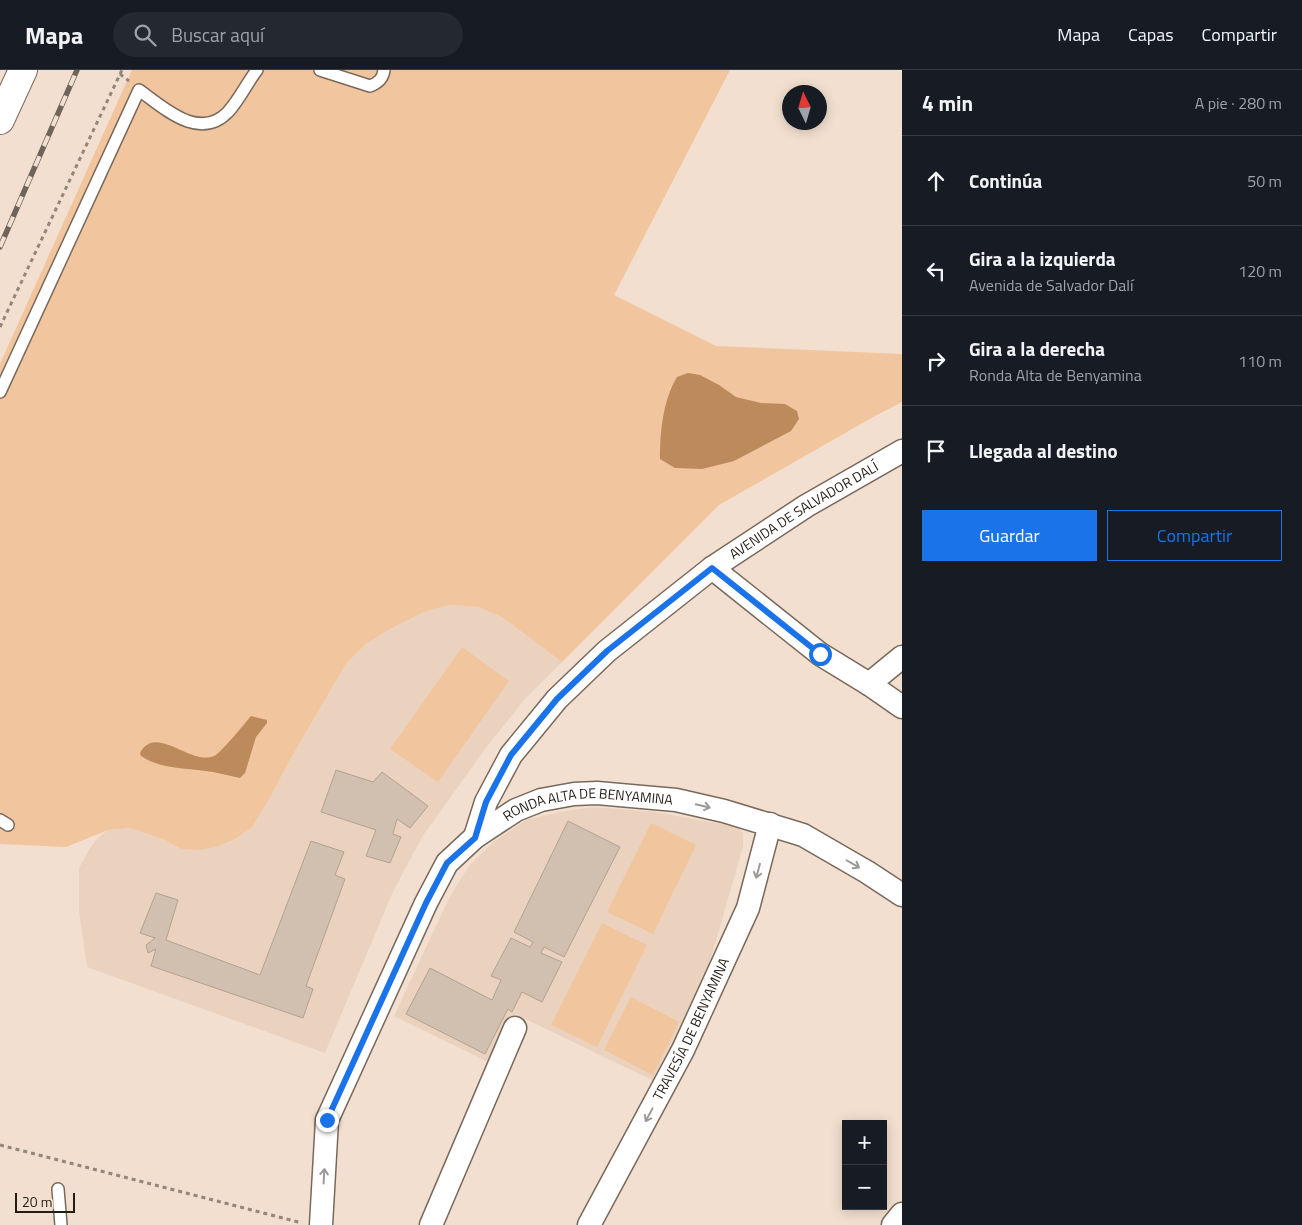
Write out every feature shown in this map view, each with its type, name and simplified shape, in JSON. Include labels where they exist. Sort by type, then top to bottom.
[{"type":"main road","points":[[0,120],[23,70]]},
{"type":"street","name":"AVENIDA DE SALVADOR DALÍ","points":[[475,838],[486,802],[511,755],[557,699],[607,651],[712,568],[806,506],[902,451]]},
{"type":"street","points":[[712,568],[820,654],[902,707]]},
{"type":"street","points":[[869,684],[902,657]]},
{"type":"street","name":"RONDA ALTA DE BENYAMINA","points":[[321,1225],[327,1120],[438,879],[447,863],[475,838],[516,810],[541,800],[574,794],[597,793],[676,800],[724,811],[803,835],[867,872],[902,896]]},
{"type":"street","name":"TRAVESÍA DE BENYAMINA","points":[[589,1225],[692,1033],[748,908],[770,824]]},
{"type":"street","points":[[431,1225],[515,1028]]},
{"type":"street","points":[[893,1225],[902,1214]]},
{"type":"lane","points":[[0,392],[139,90],[182,120],[197,124],[215,121],[227,113],[257,70]]},
{"type":"lane","points":[[320,70],[370,86],[378,83],[383,77],[384,70]]},
{"type":"lane","points":[[58,1190],[61,1225]]},
{"type":"path","points":[[0,327],[122,70]]},
{"type":"path","points":[[0,1144],[311,1225]]},
{"type":"shaded area","points":[[132,70],[730,70],[614,295],[716,346],[902,354],[902,402],[719,505],[562,662],[502,617],[478,607],[451,605],[426,611],[390,629],[366,644],[346,664],[252,827],[237,838],[216,847],[199,850],[181,849],[165,840],[131,828],[108,830],[66,847],[0,844],[0,364]]},
{"type":"shaded area","points":[[688,373],[700,375],[736,397],[761,403],[785,404],[797,411],[799,419],[791,431],[734,461],[702,469],[675,468],[660,459],[662,427],[665,406],[672,386],[677,377]]},
{"type":"shaded area","points":[[451,605],[478,607],[502,617],[562,662],[525,699],[485,749],[422,837],[392,894],[325,1053],[87,967],[79,911],[79,868],[97,839],[108,830],[132,828],[165,840],[181,849],[216,846],[237,838],[252,827],[346,664],[366,644],[390,629],[426,611]]},
{"type":"shaded area","points":[[462,647],[509,681],[438,782],[390,749]]},
{"type":"shaded area","points":[[251,716],[267,720],[267,723],[256,737],[245,773],[240,778],[158,764],[141,756],[140,753],[147,745],[155,742],[164,743],[195,756],[205,758],[214,756]]},
{"type":"shaded area","points":[[594,807],[655,812],[737,827],[743,833],[743,847],[708,968],[685,1024],[654,1081],[515,1014],[490,1063],[394,1016],[450,896],[469,866],[493,842],[526,820],[559,812]]},
{"type":"shaded area","points":[[651,823],[696,845],[653,934],[607,912]]},
{"type":"shaded area","points":[[602,923],[647,945],[597,1047],[551,1025]]},
{"type":"shaded area","points":[[631,997],[679,1022],[653,1075],[604,1050]]},
{"type":"building","points":[[336,770],[373,782],[382,772],[428,806],[410,828],[397,819],[393,834],[401,837],[390,863],[366,856],[376,830],[321,812]]},
{"type":"building","points":[[568,821],[620,847],[564,957],[544,947],[541,953],[562,962],[542,1002],[522,992],[512,1012],[508,1009],[485,1054],[406,1014],[430,968],[492,1000],[501,980],[491,976],[511,938],[530,947],[533,942],[514,932]]},
{"type":"building","points":[[311,841],[344,852],[335,875],[345,879],[306,986],[313,989],[303,1018],[151,966],[156,949],[148,953],[146,945],[155,938],[140,933],[156,893],[178,900],[166,940],[260,975]]},
{"type":"railway","points":[[0,247],[77,70]]},
{"type":"route","points":[[327,1120],[426,903],[447,863],[475,838],[486,802],[511,755],[557,699],[607,651],[712,568],[820,654]]}]
